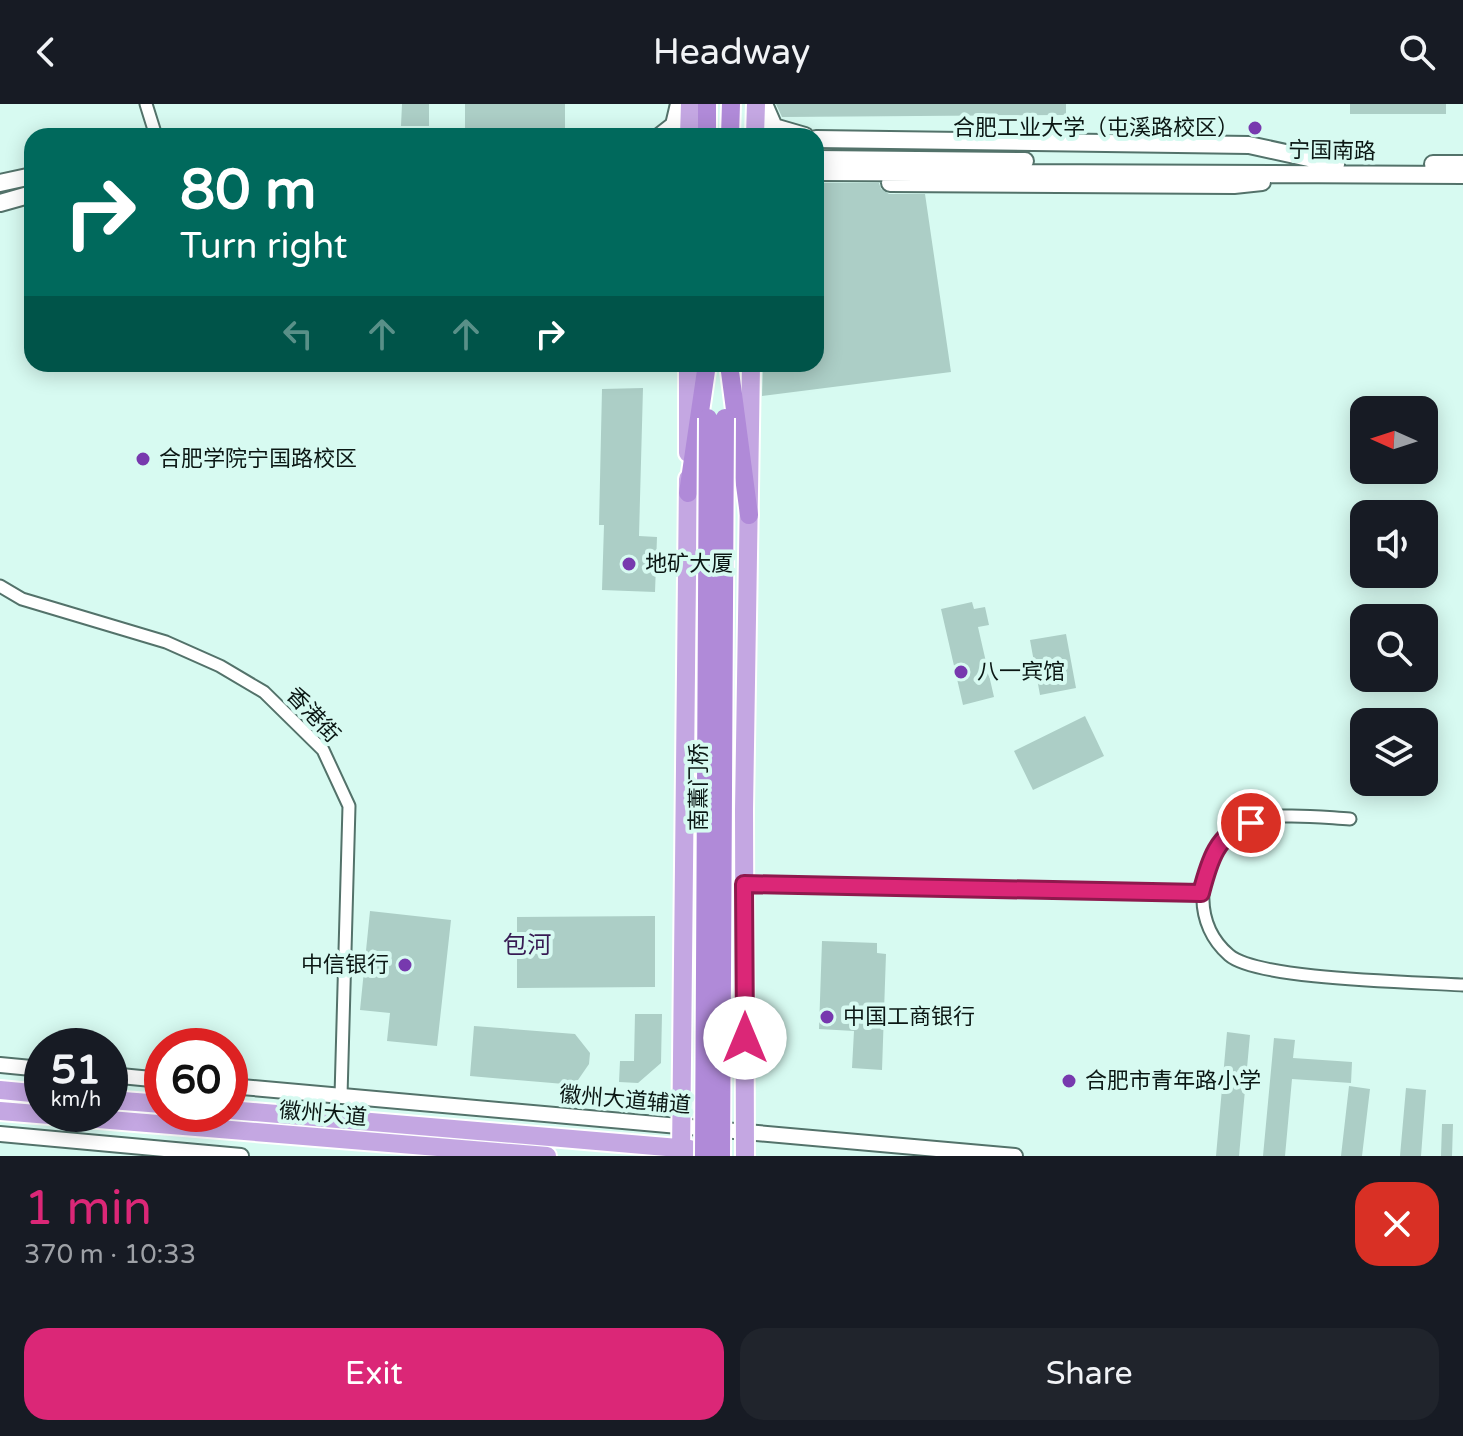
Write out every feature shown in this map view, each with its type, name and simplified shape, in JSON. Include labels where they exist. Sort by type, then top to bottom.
[{"type":"highway","points":[[707,104],[707,128]]},
{"type":"highway","points":[[730,128],[731,104]]},
{"type":"highway","points":[[688,493],[706,372]]},
{"type":"highway","points":[[708,372],[716,418]]},
{"type":"highway","points":[[716,418],[726,372]]},
{"type":"highway","points":[[729,372],[749,515]]},
{"type":"highway","name":"南薰门桥","points":[[704,1156],[716,418]]},
{"type":"highway","name":"南薰门桥","points":[[716,418],[721,1156]]},
{"type":"main road","points":[[670,128],[674,125],[679,104]]},
{"type":"main road","points":[[689,128],[690,104]]},
{"type":"main road","points":[[755,128],[756,104]]},
{"type":"main road","points":[[764,104],[774,127],[777,128]]},
{"type":"main road","points":[[824,139],[1249,145],[1337,168]]},
{"type":"main road","name":"宁国南路","points":[[824,159],[1337,168],[1463,175]]},
{"type":"main road","name":"宁国南路","points":[[824,172],[1337,168],[1463,164]]},
{"type":"main road","points":[[824,183],[1234,185],[1337,168]]},
{"type":"main road","points":[[0,183],[24,178]]},
{"type":"main road","points":[[0,203],[24,196]]},
{"type":"main road","points":[[681,1152],[688,372]]},
{"type":"main road","points":[[745,1155],[744,884],[751,372]]},
{"type":"main road","points":[[0,1090],[24,1092]]},
{"type":"main road","name":"徽州大道","points":[[0,1111],[547,1156]]},
{"type":"main road","name":"徽州大道","points":[[248,1112],[681,1152],[765,1156]]},
{"type":"street","points":[[146,104],[154,128]]},
{"type":"street","name":"香港街","points":[[0,586],[22,599],[166,642],[220,666],[264,692],[323,750],[349,806],[341,1096]]},
{"type":"street","points":[[1350,819],[1282,815],[1235,828],[1210,856],[1201,893],[1206,925],[1230,956],[1271,970],[1463,985]]},
{"type":"street","points":[[744,884],[1201,893]]},
{"type":"street","points":[[0,1065],[24,1067]]},
{"type":"street","name":"徽州大道辅道","points":[[248,1088],[1015,1156]]},
{"type":"street","points":[[0,1134],[233,1156]]},
{"type":"building","points":[[402,104],[429,104],[429,126],[401,126]]},
{"type":"building","points":[[465,104],[565,104],[565,128],[465,128]]},
{"type":"building","points":[[776,104],[1066,104],[1066,115],[782,117]]},
{"type":"building","points":[[1350,104],[1446,104],[1446,114],[1350,114]]},
{"type":"building","points":[[824,183],[879,183],[881,189],[889,194],[925,194],[951,372],[762,396],[763,372],[824,372]]},
{"type":"building","points":[[643,388],[639,536],[657,537],[655,592],[602,590],[604,525],[599,525],[602,389]]},
{"type":"building","points":[[972,602],[974,609],[985,607],[989,625],[978,627],[994,697],[963,705],[941,609]]},
{"type":"building","points":[[1066,634],[1076,688],[1040,695],[1030,640]]},
{"type":"building","points":[[1085,716],[1104,756],[1033,790],[1014,751]]},
{"type":"building","name":"中信银行","points":[[370,911],[451,920],[437,1046],[387,1041],[390,1013],[360,1010]]},
{"type":"building","points":[[655,916],[655,987],[517,988],[517,917]]},
{"type":"building","points":[[822,941],[877,943],[877,953],[886,954],[882,1070],[852,1068],[854,1031],[819,1029]]},
{"type":"building","points":[[635,1014],[662,1014],[661,1063],[638,1083],[619,1082],[620,1061],[634,1061]]},
{"type":"building","points":[[474,1026],[575,1034],[590,1053],[589,1064],[578,1080],[564,1084],[470,1076]]},
{"type":"building","points":[[1227,1032],[1250,1035],[1239,1156],[1216,1156]]},
{"type":"building","points":[[1274,1038],[1295,1040],[1293,1058],[1352,1062],[1351,1083],[1292,1079],[1285,1156],[1263,1156]]},
{"type":"building","points":[[1349,1086],[1370,1089],[1362,1156],[1341,1156]]},
{"type":"building","points":[[1406,1088],[1426,1090],[1421,1156],[1400,1156]]},
{"type":"building","points":[[1442,1124],[1453,1124],[1452,1156],[1441,1156]]},
{"type":"place","name":"合肥工业大学（屯溪路校区）","points":[[1255,128]]},
{"type":"place","name":"合肥学院宁国路校区","points":[[143,459]]},
{"type":"place","name":"地矿大厦","points":[[629,564]]},
{"type":"place","name":"八一宾馆","points":[[961,672]]},
{"type":"place","name":"中信银行","points":[[405,965]]},
{"type":"place","name":"中国工商银行","points":[[827,1017]]},
{"type":"place","name":"合肥市青年路小学","points":[[1069,1081]]},
{"type":"district","name":"包河","points":[[527,945]]},
{"type":"route","points":[[745,1038],[744,884],[1201,893],[1210,856],[1235,828],[1251,823]]}]
